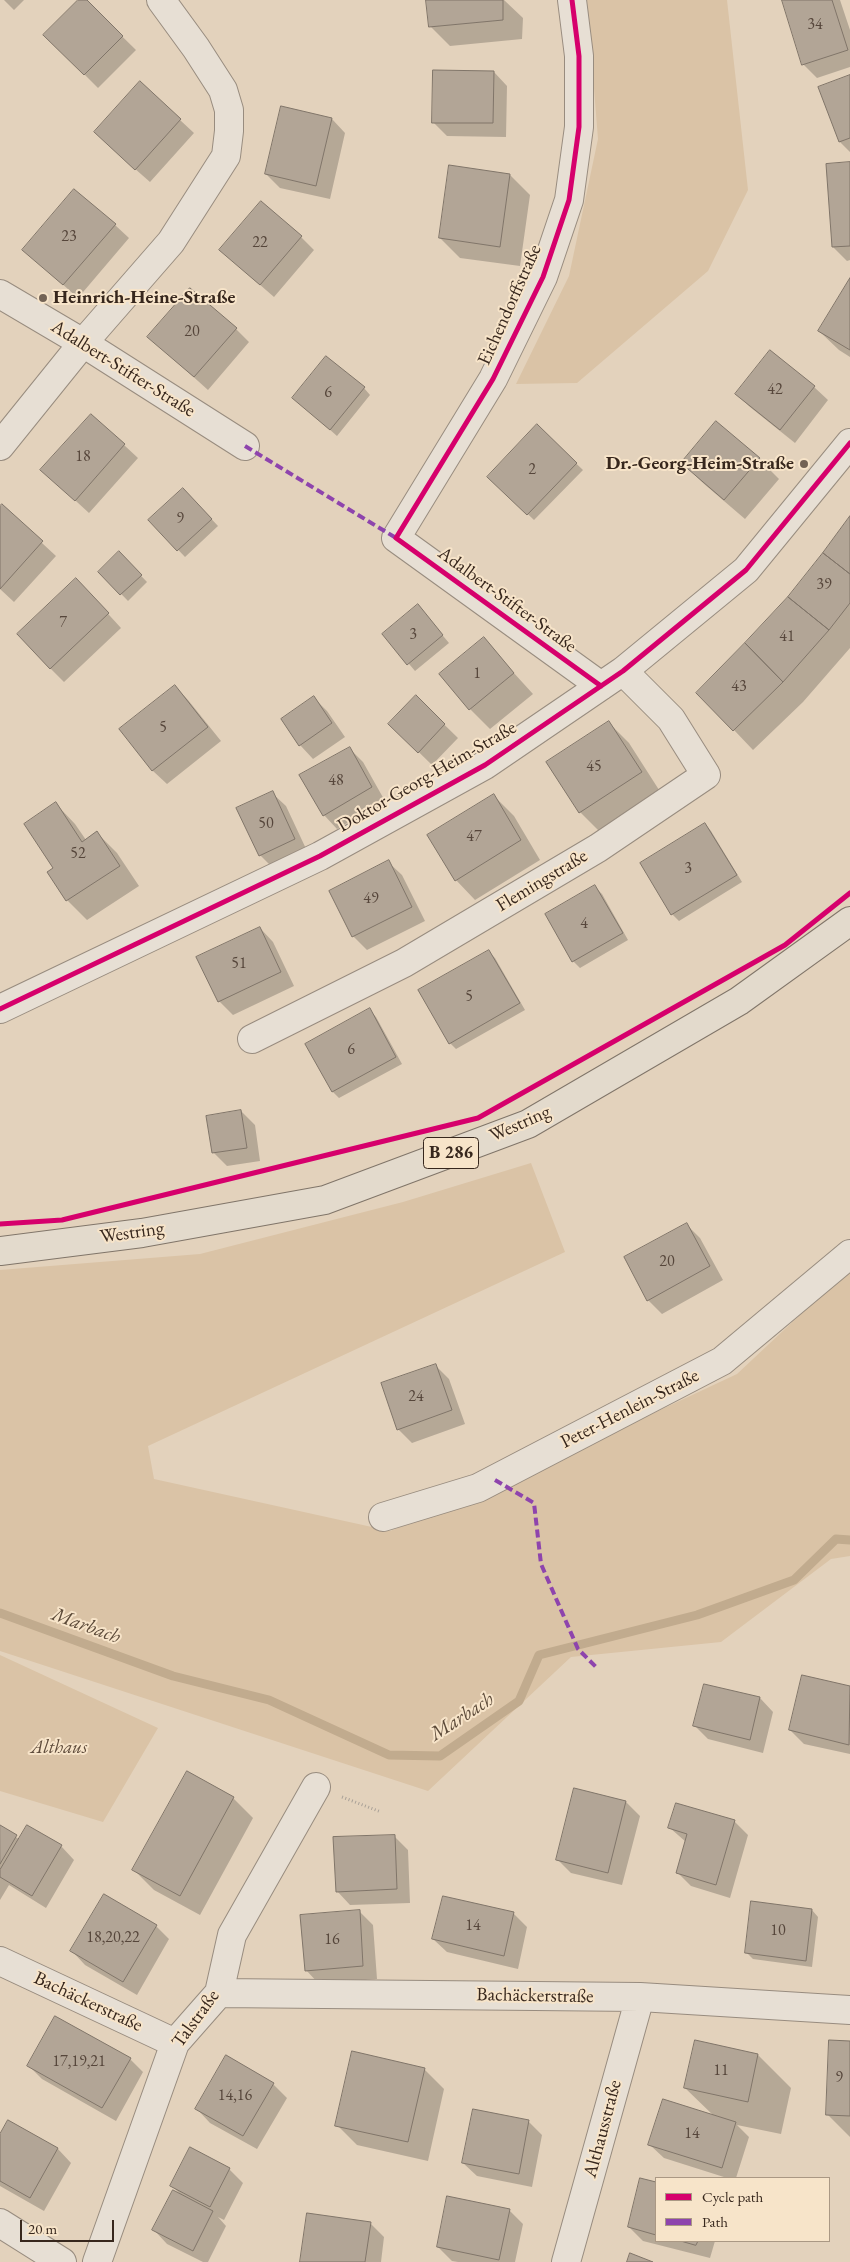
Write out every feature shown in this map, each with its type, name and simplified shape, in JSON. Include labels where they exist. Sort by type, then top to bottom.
[{"type":"main road","name":"Westring","points":[[0,1251],[142,1233],[325,1200],[528,1124],[739,1002],[850,921]]},
{"type":"street","points":[[0,446],[83,343],[171,242],[226,156],[229,117],[222,90],[196,48],[161,0]]},
{"type":"street","name":"Eichendorffstraße","points":[[396,538],[493,379],[543,277],[569,200],[579,126],[579,56],[572,0]]},
{"type":"street","name":"Adalbert-Stifter-Straße","points":[[0,294],[83,343],[245,446]]},
{"type":"street","name":"Doktor-Georg-Heim-Straße","points":[[0,1009],[320,856],[485,765],[612,679],[746,570],[822,480],[850,443]]},
{"type":"street","name":"Adalbert-Stifter-Straße","points":[[396,538],[612,679]]},
{"type":"street","name":"Flemingstraße","points":[[252,1039],[404,963],[598,848],[706,775],[671,719],[612,679]]},
{"type":"street","name":"Peter-Henlein-Straße","points":[[383,1517],[478,1488],[722,1361],[850,1254]]},
{"type":"street","name":"Talstraße","points":[[97,2262],[175,2043],[219,1993],[232,1934],[316,1787]]},
{"type":"street","name":"Bachäckerstraße","points":[[0,1961],[175,2043]]},
{"type":"street","name":"Bachäckerstraße","points":[[219,1993],[640,1997],[850,2010]]},
{"type":"street","name":"Althausstraße","points":[[566,2262],[640,1997]]},
{"type":"street","points":[[0,2223],[62,2262]]},
{"type":"path","points":[[316,1787],[381,1812]]},
{"type":"green space","points":[[587,0],[727,0],[748,190],[708,271],[577,383],[516,384],[569,276],[598,139]]},
{"type":"green space","points":[[531,1163],[565,1252],[148,1446],[154,1479],[390,1531],[481,1494],[737,1374],[850,1268],[850,1556],[831,1559],[721,1642],[571,1657],[428,1791],[0,1651],[0,1270],[200,1254],[403,1202]]},
{"type":"green space","name":"Althaus","points":[[0,1655],[158,1728],[103,1822],[0,1791]]},
{"type":"building","points":[[78,0],[87,0],[123,36],[84,75],[43,35]]},
{"type":"building","points":[[426,0],[503,0],[503,20],[429,27]]},
{"type":"building","points":[[782,0],[832,0],[848,50],[802,65]]},
{"type":"building","points":[[433,70],[494,71],[493,123],[432,123]]},
{"type":"building","points":[[850,75],[850,138],[839,142],[818,87]]},
{"type":"building","points":[[140,81],[181,119],[135,170],[94,132]]},
{"type":"building","points":[[281,106],[332,118],[316,186],[265,174]]},
{"type":"building","points":[[850,162],[850,246],[832,247],[826,164]]},
{"type":"building","points":[[449,165],[510,174],[500,247],[439,238]]},
{"type":"building","points":[[74,189],[116,224],[63,285],[22,250]]},
{"type":"building","points":[[261,201],[302,236],[260,285],[219,250]]},
{"type":"building","points":[[850,278],[850,350],[818,331]]},
{"type":"building","points":[[190,288],[237,328],[194,377],[147,337]]},
{"type":"building","points":[[770,350],[815,386],[780,430],[735,394]]},
{"type":"building","points":[[326,356],[365,387],[330,430],[292,398]]},
{"type":"building","points":[[91,414],[125,444],[75,501],[40,470]]},
{"type":"building","points":[[716,421],[760,458],[724,500],[681,463]]},
{"type":"building","points":[[537,424],[577,463],[527,515],[487,477]]},
{"type":"building","points":[[183,488],[212,519],[177,551],[148,520]]},
{"type":"building","points":[[2,504],[43,541],[0,589],[0,506]]},
{"type":"building","points":[[850,516],[850,574],[823,553]]},
{"type":"building","points":[[119,551],[142,575],[120,595],[98,572]]},
{"type":"building","points":[[823,553],[850,574],[850,603],[829,630],[788,597]]},
{"type":"building","points":[[76,578],[109,613],[50,669],[17,634]]},
{"type":"building","points":[[788,597],[829,630],[783,682],[745,643]]},
{"type":"building","points":[[418,604],[443,635],[407,665],[382,634]]},
{"type":"building","points":[[484,637],[514,673],[469,710],[439,674]]},
{"type":"building","points":[[745,643],[783,682],[733,731],[696,693]]},
{"type":"building","points":[[175,685],[208,727],[152,771],[119,729]]},
{"type":"building","points":[[416,695],[445,724],[418,753],[388,724]]},
{"type":"building","points":[[314,696],[332,723],[299,746],[281,719]]},
{"type":"building","points":[[609,721],[642,772],[579,813],[546,762]]},
{"type":"building","points":[[350,747],[372,787],[323,816],[299,775]]},
{"type":"building","points":[[273,791],[295,839],[259,856],[236,808]]},
{"type":"building","points":[[494,794],[521,840],[455,881],[427,835]]},
{"type":"building","points":[[56,802],[82,842],[97,831],[120,866],[66,901],[47,872],[53,868],[24,824]]},
{"type":"building","points":[[705,823],[737,875],[671,915],[640,863]]},
{"type":"building","points":[[389,860],[412,907],[352,937],[329,891]]},
{"type":"building","points":[[595,885],[623,933],[572,962],[545,914]]},
{"type":"building","points":[[260,927],[281,972],[218,1002],[196,957]]},
{"type":"building","points":[[489,950],[520,1003],[449,1044],[418,990]]},
{"type":"building","points":[[370,1008],[396,1057],[332,1092],[305,1044]]},
{"type":"building","points":[[241,1110],[247,1148],[212,1153],[206,1116]]},
{"type":"building","points":[[687,1223],[710,1266],[647,1301],[624,1257]]},
{"type":"building","points":[[436,1364],[452,1410],[397,1430],[381,1383]]},
{"type":"building","points":[[802,1675],[850,1686],[849,1745],[789,1730]]},
{"type":"building","points":[[704,1684],[760,1697],[750,1740],[693,1726]]},
{"type":"building","points":[[187,1771],[234,1797],[180,1896],[132,1870]]},
{"type":"building","points":[[574,1788],[626,1801],[608,1873],[556,1860]]},
{"type":"building","points":[[676,1803],[735,1820],[716,1885],[676,1873],[687,1834],[668,1828]]},
{"type":"building","points":[[0,1825],[17,1835],[0,1864]]},
{"type":"building","points":[[27,1825],[62,1845],[32,1896],[0,1877],[0,1870]]},
{"type":"building","points":[[395,1835],[397,1889],[336,1892],[333,1837]]},
{"type":"building","points":[[104,1894],[157,1925],[123,1982],[70,1951]]},
{"type":"building","points":[[443,1896],[514,1912],[504,1956],[432,1939]]},
{"type":"building","points":[[751,1901],[812,1909],[806,1961],[745,1953]]},
{"type":"building","points":[[360,1910],[363,1966],[305,1971],[300,1915]]},
{"type":"building","points":[[55,2016],[131,2058],[102,2108],[27,2066]]},
{"type":"building","points":[[695,2040],[758,2054],[748,2102],[684,2088]]},
{"type":"building","points":[[829,2040],[850,2041],[850,2116],[826,2115]]},
{"type":"building","points":[[352,2051],[425,2068],[408,2142],[335,2126]]},
{"type":"building","points":[[226,2055],[274,2083],[243,2136],[195,2109]]},
{"type":"building","points":[[663,2099],[736,2122],[722,2168],[648,2145]]},
{"type":"building","points":[[473,2109],[529,2120],[519,2174],[462,2163]]},
{"type":"building","points":[[8,2120],[58,2148],[30,2198],[0,2181],[0,2134]]},
{"type":"building","points":[[190,2147],[230,2168],[210,2207],[170,2186]]},
{"type":"building","points":[[640,2178],[655,2182],[655,2235],[628,2227]]},
{"type":"building","points":[[173,2190],[213,2211],[193,2251],[152,2230]]},
{"type":"building","points":[[447,2196],[510,2209],[499,2260],[437,2247]]},
{"type":"building","points":[[307,2213],[371,2222],[365,2262],[300,2262]]},
{"type":"building","points":[[685,2242],[698,2242],[696,2245]]},
{"type":"building","points":[[630,2253],[653,2262],[627,2262]]},
{"type":"waterway","name":"Marbach","points":[[0,1613],[173,1676],[269,1700],[389,1755],[440,1756],[519,1701],[539,1655],[697,1615],[794,1580],[836,1539],[850,1540]]},
{"type":"marked path","points":[[245,446],[396,538]]},
{"type":"marked path","points":[[495,1480],[534,1503],[541,1564],[578,1649],[598,1669]]},
{"type":"cycle path","points":[[572,0],[579,56],[579,127],[569,200],[543,277],[493,379],[396,538],[601,686]]},
{"type":"cycle path","points":[[0,1009],[320,856],[485,765],[623,671],[746,570],[850,443]]},
{"type":"cycle path","points":[[0,1224],[62,1220],[478,1118],[785,945],[850,893]]},
{"type":"place","name":"Heinrich-Heine-Straße","points":[[43,298]]},
{"type":"place","name":"Dr.-Georg-Heim-Straße","points":[[804,464]]}]
